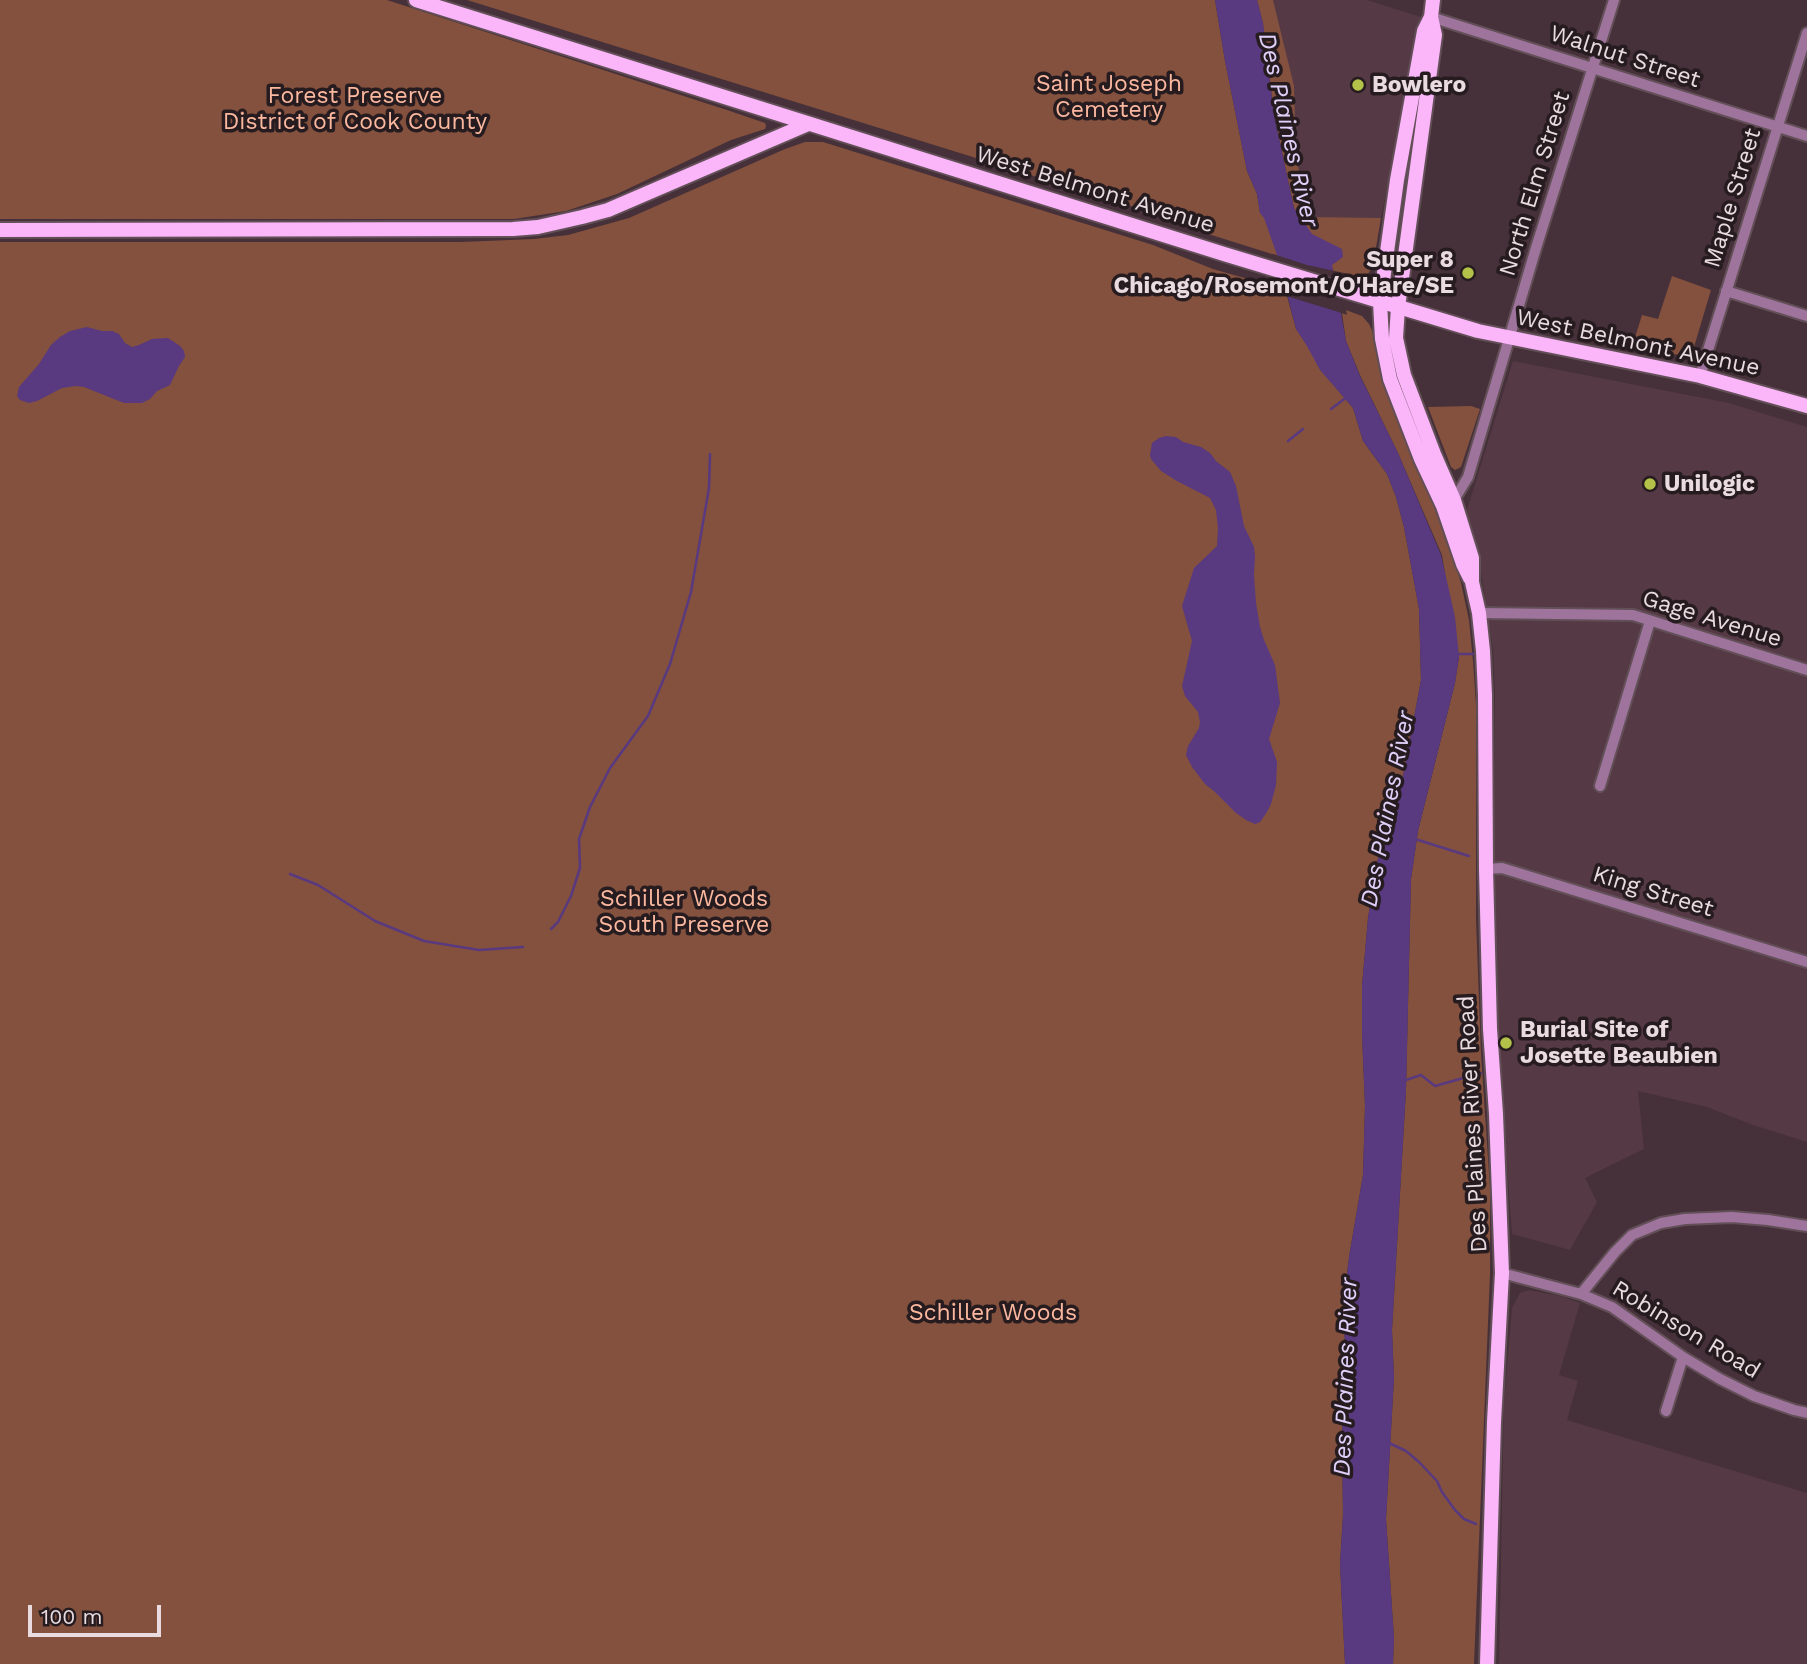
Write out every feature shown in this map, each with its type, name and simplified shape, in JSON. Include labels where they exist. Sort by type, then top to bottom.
[{"type":"main road","name":"West Belmont Avenue","points":[[416,0],[1478,331],[1700,376],[1807,406]]},
{"type":"main road","name":"Des Plaines River Road","points":[[1433,0],[1431,17],[1424,32],[1397,180],[1380,302],[1382,339],[1390,379],[1472,582]]},
{"type":"main road","name":"Des Plaines River Road","points":[[1431,17],[1435,35],[1396,338],[1404,375],[1454,500],[1472,558],[1472,582],[1479,613],[1485,695],[1490,1029],[1497,1126],[1502,1273],[1487,1664]]},
{"type":"main road","points":[[0,230],[513,229],[558,223],[608,209],[808,124]]},
{"type":"street","name":"North Elm Street","points":[[1454,500],[1468,477],[1614,0]]},
{"type":"street","name":"Walnut Street","points":[[1431,17],[1807,136]]},
{"type":"street","name":"Maple Street","points":[[1700,376],[1807,33]]},
{"type":"street","points":[[1726,290],[1807,316]]},
{"type":"street","name":"Gage Avenue","points":[[1479,613],[1633,615],[1807,670]]},
{"type":"street","points":[[1600,786],[1650,621]]},
{"type":"street","name":"King Street","points":[[1486,869],[1502,868],[1807,962]]},
{"type":"street","points":[[1581,1294],[1632,1235],[1661,1223],[1732,1217],[1807,1226]]},
{"type":"street","name":"Robinson Road","points":[[1502,1273],[1581,1294],[1612,1307],[1683,1357],[1720,1379],[1754,1396],[1807,1413]]},
{"type":"street","points":[[1666,1410],[1683,1357]]},
{"type":"shaded area","points":[[1257,0],[1367,0],[1421,17],[1381,218],[1301,218]]},
{"type":"shaded area","points":[[1513,361],[1729,403],[1807,427],[1807,1142],[1707,1107],[1638,1091],[1644,1149],[1585,1178],[1597,1202],[1570,1250],[1512,1234],[1505,1139],[1494,887],[1493,649],[1481,572],[1467,510]]},
{"type":"shaded area","points":[[1529,1290],[1580,1303],[1559,1375],[1578,1381],[1567,1420],[1807,1493],[1807,1664],[1499,1664],[1504,1401],[1512,1308],[1520,1293]]},
{"type":"green space","name":"Forest Preserve District of Cook County","points":[[0,0],[387,0],[730,111],[765,123],[766,126],[765,129],[731,140],[617,194],[566,211],[514,219],[0,219]]},
{"type":"green space","name":"Saint Joseph Cemetery","points":[[467,0],[1215,0],[1247,171],[1257,194],[1260,213],[1301,217],[1294,208],[1274,115],[1263,23],[1257,0],[1273,0],[1294,86],[1296,154],[1300,178],[1308,178],[1310,217],[1381,218],[1373,265],[1368,274],[1358,276],[1307,265],[1202,232],[1200,218],[1166,217]]},
{"type":"green space","name":"Schiller Woods South Preserve","points":[[805,142],[823,142],[1153,245],[1213,269],[1262,283],[1264,289],[1287,296],[1296,329],[1353,408],[1363,441],[1387,474],[1396,497],[1419,609],[1421,680],[1401,787],[1377,862],[1368,918],[1362,986],[1365,1106],[1363,1175],[1344,1299],[1343,1515],[1340,1564],[1345,1664],[0,1664],[0,242],[461,242],[568,235],[629,218]]},
{"type":"green space","points":[[1672,276],[1711,290],[1691,357],[1632,347],[1642,315],[1658,319]]},
{"type":"green space","points":[[1346,310],[1362,316],[1372,330],[1382,374],[1448,541],[1461,583],[1469,620],[1473,661],[1476,705],[1476,919],[1490,1188],[1490,1274],[1474,1664],[1393,1664],[1394,1638],[1386,1519],[1394,1378],[1392,1330],[1406,1090],[1411,879],[1418,831],[1459,657],[1442,555],[1346,341],[1342,313],[1347,315]]},
{"type":"green space","points":[[1471,406],[1480,409],[1461,467],[1455,470],[1451,467],[1428,407]]},
{"type":"water","name":"Des Plaines River","points":[[1215,0],[1257,0],[1263,23],[1274,115],[1294,208],[1312,234],[1342,249],[1343,257],[1332,265],[1346,341],[1441,555],[1455,617],[1459,657],[1455,683],[1418,831],[1411,879],[1406,1090],[1392,1330],[1394,1378],[1386,1519],[1394,1638],[1393,1664],[1345,1664],[1340,1564],[1343,1515],[1344,1299],[1363,1175],[1365,1106],[1362,986],[1368,918],[1377,862],[1401,787],[1421,680],[1419,609],[1404,527],[1387,474],[1363,441],[1353,408],[1320,370],[1296,329],[1277,255],[1247,171]]},
{"type":"water","points":[[87,327],[119,334],[125,343],[132,347],[152,339],[168,338],[180,346],[185,357],[170,385],[142,403],[124,403],[76,386],[62,388],[29,403],[20,400],[17,396],[19,387],[51,345],[70,331]]},
{"type":"water","points":[[1166,436],[1201,447],[1230,472],[1236,486],[1244,526],[1254,547],[1256,603],[1260,627],[1275,665],[1280,703],[1269,739],[1277,762],[1276,785],[1267,812],[1260,822],[1255,824],[1236,813],[1205,784],[1186,755],[1200,722],[1198,712],[1185,696],[1182,686],[1192,641],[1182,606],[1194,568],[1217,546],[1218,528],[1216,510],[1210,498],[1161,471],[1151,459],[1152,443]]},
{"type":"pier","points":[[1273,254],[1335,271],[1345,314],[1283,295]]},
{"type":"waterway","points":[[1331,409],[1347,397]]},
{"type":"waterway","points":[[1288,441],[1303,429]]},
{"type":"waterway","points":[[551,929],[558,922],[571,896],[580,868],[579,839],[590,807],[610,768],[648,716],[670,664],[691,592],[709,488],[710,454]]},
{"type":"waterway","points":[[1459,654],[1473,654]]},
{"type":"waterway","points":[[1415,839],[1469,856]]},
{"type":"waterway","points":[[290,874],[318,885],[375,921],[424,941],[479,950],[523,947]]},
{"type":"waterway","points":[[1403,1081],[1421,1075],[1435,1086],[1481,1073]]},
{"type":"waterway","points":[[1389,1443],[1406,1451],[1419,1462],[1437,1481],[1455,1510],[1464,1519],[1476,1524]]},
{"type":"place","name":"Bowlero","points":[[1358,85]]},
{"type":"place","name":"Super 8 Chicago/Rosemont/O'Hare/SE","points":[[1468,273]]},
{"type":"place","name":"Unilogic","points":[[1650,484]]},
{"type":"place","name":"Burial Site of Josette Beaubien","points":[[1506,1043]]},
{"type":"park label","name":"Schiller Woods","points":[[993,1313]]}]
